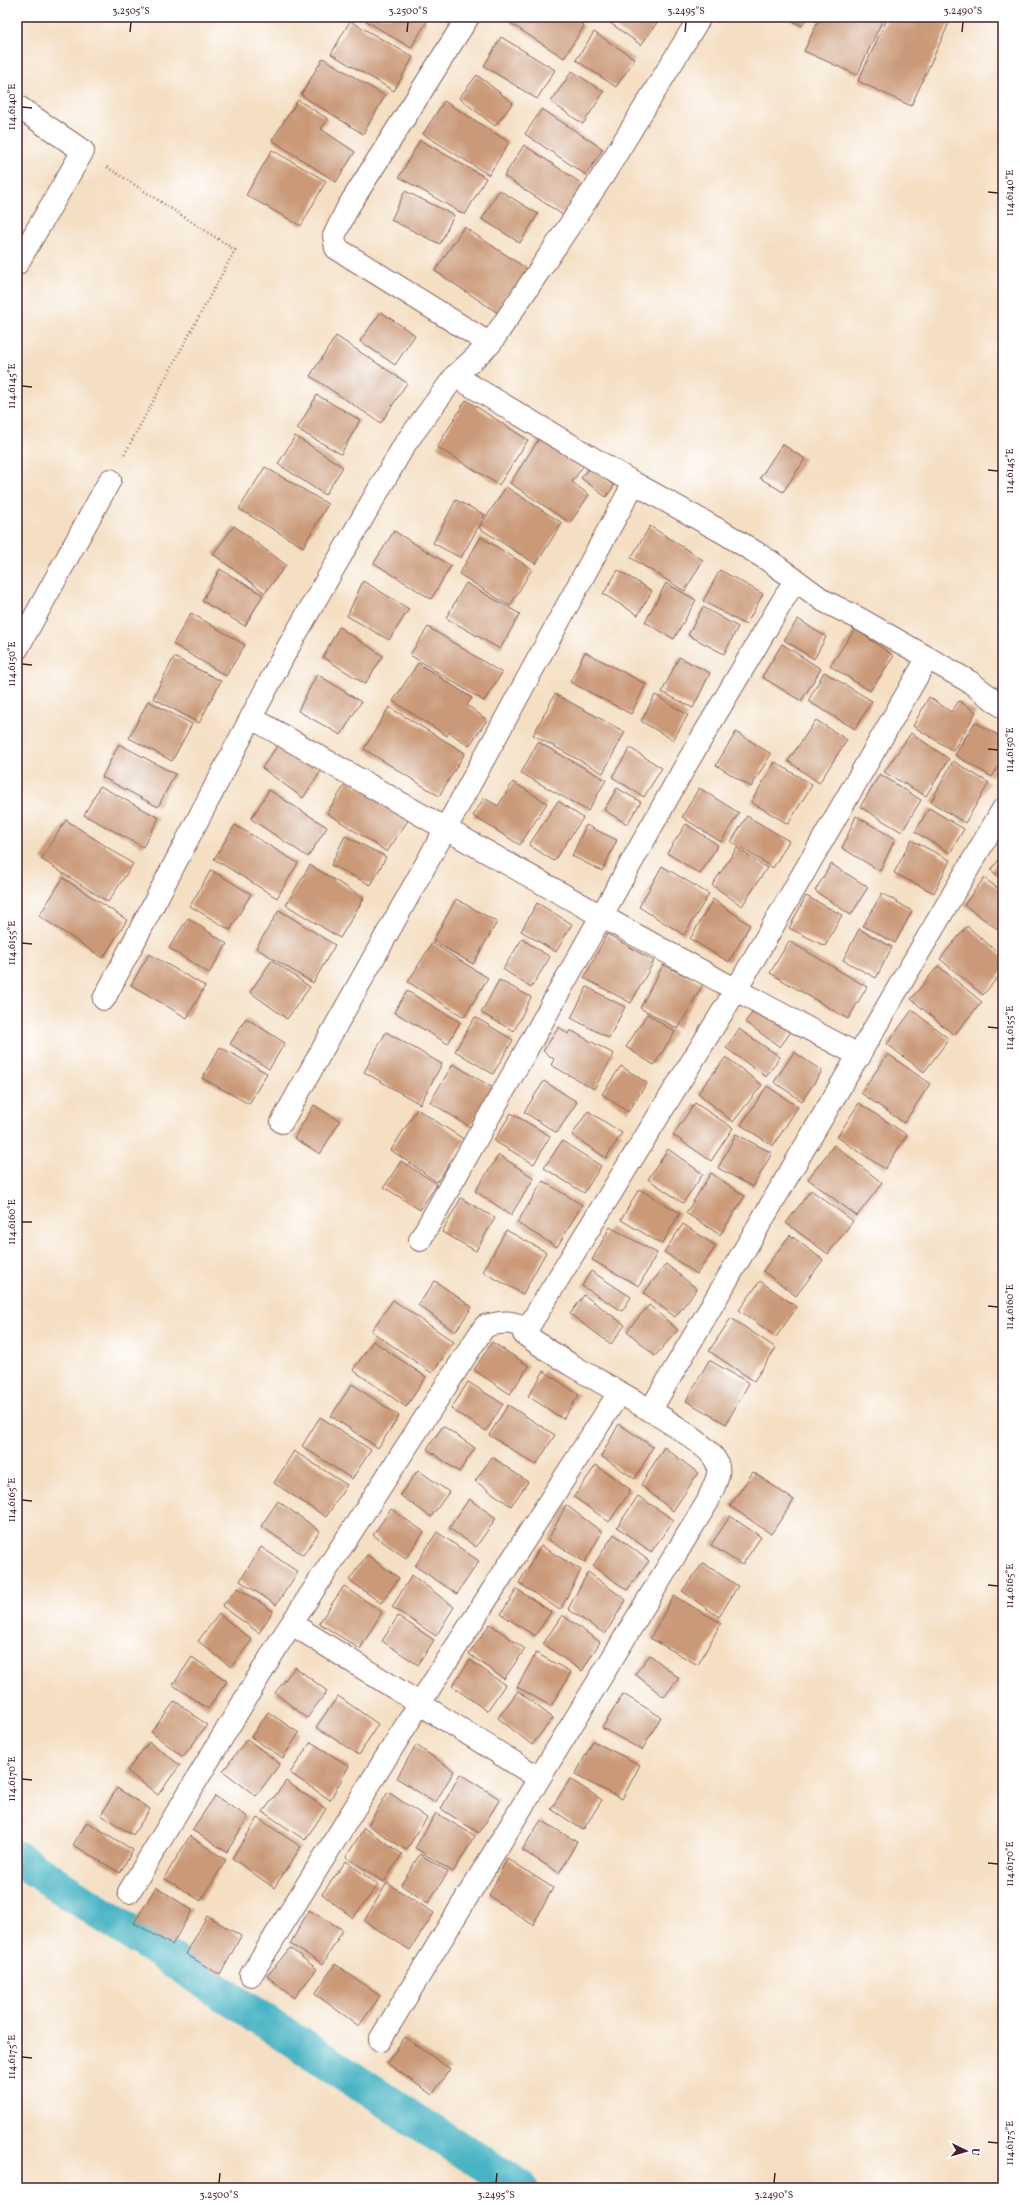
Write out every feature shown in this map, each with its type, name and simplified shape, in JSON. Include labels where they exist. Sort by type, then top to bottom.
[{"type":"street","points":[[468,17],[348,207],[334,236],[336,248],[490,344]]},
{"type":"street","points":[[104,999],[286,651],[405,444],[455,376],[490,344],[604,174],[700,17]]},
{"type":"street","points":[[17,106],[83,151],[17,264]]},
{"type":"street","points":[[455,376],[634,483],[726,534],[824,601],[858,618],[970,682],[1003,707]]},
{"type":"street","points":[[17,649],[110,480]]},
{"type":"street","points":[[282,1122],[445,830],[634,483]]},
{"type":"street","points":[[420,1240],[687,763],[795,580]]},
{"type":"street","points":[[380,2040],[708,1500],[720,1471],[716,1460],[705,1448],[650,1411],[524,1334],[736,990],[928,659]]},
{"type":"street","points":[[252,718],[445,830],[736,990],[860,1056]]},
{"type":"street","points":[[650,1411],[860,1056],[1003,809]]},
{"type":"street","points":[[129,1892],[292,1624],[485,1326],[509,1322],[528,1328]]},
{"type":"street","points":[[251,1975],[420,1703],[619,1393]]},
{"type":"street","points":[[292,1624],[539,1778]]},
{"type":"path","points":[[83,151],[235,250],[110,480]]},
{"type":"building","points":[[364,17],[421,17],[427,21],[411,48],[363,19]]},
{"type":"building","points":[[514,17],[570,17],[584,26],[564,58],[510,23]]},
{"type":"building","points":[[602,17],[661,17],[641,45]]},
{"type":"building","points":[[785,17],[807,17],[802,26]]},
{"type":"building","points":[[820,17],[884,17],[857,75],[804,51]]},
{"type":"building","points":[[888,17],[941,17],[950,21],[911,106],[858,81]]},
{"type":"building","points":[[350,21],[413,57],[394,91],[331,54]]},
{"type":"building","points":[[594,32],[635,59],[616,87],[576,60]]},
{"type":"building","points":[[501,37],[555,70],[537,99],[484,66]]},
{"type":"building","points":[[323,58],[385,96],[363,134],[301,95]]},
{"type":"building","points":[[572,71],[604,92],[583,124],[551,102]]},
{"type":"building","points":[[477,75],[513,103],[495,126],[459,98]]},
{"type":"building","points":[[298,100],[328,119],[321,129],[355,152],[336,182],[272,140]]},
{"type":"building","points":[[444,101],[509,142],[489,175],[423,134]]},
{"type":"building","points":[[542,109],[603,149],[586,175],[525,134]]},
{"type":"building","points":[[420,140],[486,178],[465,215],[399,177]]},
{"type":"building","points":[[524,145],[587,187],[566,217],[504,176]]},
{"type":"building","points":[[272,150],[326,181],[301,226],[246,195]]},
{"type":"building","points":[[499,190],[538,214],[520,243],[482,219]]},
{"type":"building","points":[[405,191],[454,215],[440,244],[391,220]]},
{"type":"building","points":[[464,227],[530,271],[501,315],[435,271]]},
{"type":"building","points":[[381,312],[415,335],[395,365],[360,341]]},
{"type":"building","points":[[336,336],[407,383],[381,423],[310,376]]},
{"type":"building","points":[[317,395],[360,420],[341,454],[297,429]]},
{"type":"building","points":[[466,400],[528,440],[499,485],[437,447]]},
{"type":"building","points":[[543,433],[586,462],[572,482],[589,495],[570,523],[510,483]]},
{"type":"building","points":[[295,436],[343,467],[325,495],[278,464]]},
{"type":"building","points":[[782,444],[805,459],[783,492],[760,478]]},
{"type":"building","points":[[265,467],[328,504],[303,547],[239,509]]},
{"type":"building","points":[[590,467],[614,486],[606,497],[581,478]]},
{"type":"building","points":[[506,487],[562,523],[536,564],[479,528]]},
{"type":"building","points":[[456,500],[485,515],[461,558],[433,543]]},
{"type":"building","points":[[234,526],[286,565],[265,593],[213,554]]},
{"type":"building","points":[[650,526],[703,560],[685,591],[631,558]]},
{"type":"building","points":[[394,531],[451,566],[431,599],[374,563]]},
{"type":"building","points":[[481,537],[532,569],[510,606],[459,574]]},
{"type":"building","points":[[220,569],[263,595],[245,626],[202,601]]},
{"type":"building","points":[[618,570],[652,591],[638,615],[603,594]]},
{"type":"building","points":[[720,570],[763,594],[746,625],[703,601]]},
{"type":"building","points":[[363,581],[409,609],[389,640],[347,616]]},
{"type":"building","points":[[466,583],[520,614],[500,649],[446,618]]},
{"type":"building","points":[[666,583],[696,600],[674,639],[645,622]]},
{"type":"building","points":[[703,607],[738,627],[724,654],[688,635]]},
{"type":"building","points":[[191,613],[245,645],[226,676],[173,644]]},
{"type":"building","points":[[798,619],[826,637],[814,659],[784,640]]},
{"type":"building","points":[[339,627],[383,656],[365,684],[323,657]]},
{"type":"building","points":[[428,627],[502,673],[484,701],[410,655]]},
{"type":"building","points":[[855,629],[894,656],[870,691],[830,666]]},
{"type":"building","points":[[782,644],[821,669],[801,701],[762,677]]},
{"type":"building","points":[[585,652],[646,684],[631,714],[570,682]]},
{"type":"building","points":[[174,657],[221,681],[199,723],[153,698]]},
{"type":"building","points":[[679,657],[710,673],[693,708],[662,692]]},
{"type":"building","points":[[418,663],[472,698],[467,705],[487,720],[469,746],[449,732],[447,736],[393,701]]},
{"type":"building","points":[[824,672],[872,701],[855,729],[808,701]]},
{"type":"building","points":[[317,674],[361,702],[341,735],[298,711]]},
{"type":"building","points":[[555,694],[625,732],[603,773],[533,735]]},
{"type":"building","points":[[655,695],[688,715],[673,740],[641,721]]},
{"type":"building","points":[[929,697],[951,712],[959,701],[976,712],[953,751],[913,726]]},
{"type":"building","points":[[148,701],[192,724],[172,761],[129,738]]},
{"type":"building","points":[[389,707],[465,753],[439,796],[364,749]]},
{"type":"building","points":[[816,720],[847,740],[819,783],[788,761]]},
{"type":"building","points":[[975,722],[1003,738],[1003,757],[992,777],[955,755]]},
{"type":"building","points":[[736,732],[771,754],[751,787],[716,765]]},
{"type":"building","points":[[911,733],[949,759],[926,796],[884,772]]},
{"type":"building","points":[[280,742],[321,771],[303,798],[262,768]]},
{"type":"building","points":[[538,742],[606,780],[588,811],[521,773]]},
{"type":"building","points":[[119,744],[175,774],[158,807],[102,777]]},
{"type":"building","points":[[630,748],[662,768],[644,797],[612,777]]},
{"type":"building","points":[[953,761],[989,783],[965,823],[931,802]]},
{"type":"building","points":[[775,762],[812,785],[788,824],[751,802]]},
{"type":"building","points":[[880,774],[921,800],[902,832],[860,807]]},
{"type":"building","points":[[348,780],[409,819],[387,852],[327,813]]},
{"type":"building","points":[[513,782],[547,803],[520,845],[473,816],[484,798],[498,806]]},
{"type":"building","points":[[100,786],[159,818],[143,847],[84,815]]},
{"type":"building","points":[[617,788],[641,802],[627,824],[604,810]]},
{"type":"building","points":[[699,788],[739,813],[721,842],[682,817]]},
{"type":"building","points":[[269,790],[327,827],[308,857],[251,819]]},
{"type":"building","points":[[558,801],[583,818],[554,861],[529,845]]},
{"type":"building","points":[[929,808],[964,829],[950,853],[915,832]]},
{"type":"building","points":[[747,816],[789,841],[773,868],[731,842]]},
{"type":"building","points":[[856,816],[895,839],[880,871],[842,848]]},
{"type":"building","points":[[66,820],[133,864],[108,902],[41,859]]},
{"type":"building","points":[[686,824],[718,845],[700,874],[667,853]]},
{"type":"building","points":[[235,825],[298,863],[277,898],[214,859]]},
{"type":"building","points":[[586,825],[617,840],[602,871],[572,856]]},
{"type":"building","points":[[345,836],[386,857],[371,885],[331,865]]},
{"type":"building","points":[[911,840],[950,860],[934,893],[894,873]]},
{"type":"building","points":[[737,848],[767,868],[742,906],[712,885]]},
{"type":"building","points":[[1003,854],[1003,880],[991,870]]},
{"type":"building","points":[[831,864],[868,887],[851,915],[815,891]]},
{"type":"building","points":[[310,865],[364,898],[340,938],[286,905]]},
{"type":"building","points":[[662,866],[709,894],[684,935],[639,907]]},
{"type":"building","points":[[211,870],[251,894],[230,930],[190,906]]},
{"type":"building","points":[[63,878],[127,920],[103,958],[39,916]]},
{"type":"building","points":[[984,878],[1003,892],[1003,933],[964,905]]},
{"type":"building","points":[[882,893],[912,911],[895,943],[863,926]]},
{"type":"building","points":[[806,896],[842,915],[825,946],[789,928]]},
{"type":"building","points":[[456,899],[497,922],[473,964],[433,941]]},
{"type":"building","points":[[713,899],[750,925],[729,962],[690,939]]},
{"type":"building","points":[[537,903],[572,924],[556,952],[521,931]]},
{"type":"building","points":[[279,910],[335,945],[313,983],[256,948]]},
{"type":"building","points":[[188,918],[227,944],[209,973],[169,948]]},
{"type":"building","points":[[967,926],[1003,957],[1003,971],[983,995],[940,959]]},
{"type":"building","points":[[859,929],[892,947],[876,978],[843,960]]},
{"type":"building","points":[[607,934],[654,961],[631,1003],[584,978]]},
{"type":"building","points":[[522,939],[550,957],[531,988],[503,969]]},
{"type":"building","points":[[789,941],[867,987],[848,1019],[770,973]]},
{"type":"building","points":[[432,943],[488,978],[464,1017],[408,982]]},
{"type":"building","points":[[149,954],[205,986],[187,1018],[131,985]]},
{"type":"building","points":[[272,960],[310,987],[287,1019],[250,992]]},
{"type":"building","points":[[663,965],[703,984],[678,1029],[640,1008]]},
{"type":"building","points":[[938,966],[982,1002],[954,1035],[911,999]]},
{"type":"building","points":[[499,980],[531,997],[514,1031],[481,1013]]},
{"type":"building","points":[[587,987],[625,1007],[609,1038],[571,1018]]},
{"type":"building","points":[[407,991],[460,1022],[448,1044],[394,1012]]},
{"type":"building","points":[[758,1005],[793,1029],[780,1047],[745,1022]]},
{"type":"building","points":[[912,1010],[949,1039],[924,1072],[887,1044]]},
{"type":"building","points":[[647,1014],[675,1032],[654,1065],[626,1047]]},
{"type":"building","points":[[475,1017],[513,1040],[493,1074],[455,1051]]},
{"type":"building","points":[[246,1018],[285,1043],[269,1069],[230,1044]]},
{"type":"building","points":[[559,1027],[568,1034],[570,1030],[614,1054],[594,1089],[551,1065],[554,1059],[543,1051]]},
{"type":"building","points":[[739,1029],[780,1057],[766,1077],[726,1048]]},
{"type":"building","points":[[386,1032],[442,1064],[420,1104],[364,1072]]},
{"type":"building","points":[[220,1047],[267,1073],[249,1104],[202,1078]]},
{"type":"building","points":[[794,1052],[822,1071],[802,1101],[774,1082]]},
{"type":"building","points":[[888,1054],[930,1084],[904,1123],[861,1093]]},
{"type":"building","points":[[726,1057],[762,1085],[733,1122],[698,1093]]},
{"type":"building","points":[[453,1064],[493,1088],[470,1127],[430,1102]]},
{"type":"building","points":[[621,1066],[647,1083],[628,1112],[602,1094]]},
{"type":"building","points":[[544,1081],[577,1102],[557,1133],[524,1112]]},
{"type":"building","points":[[767,1086],[798,1107],[773,1146],[741,1125]]},
{"type":"building","points":[[695,1103],[733,1128],[711,1161],[673,1135]]},
{"type":"building","points":[[859,1103],[907,1135],[885,1169],[837,1137]]},
{"type":"building","points":[[314,1105],[340,1121],[320,1154],[294,1138]]},
{"type":"building","points":[[417,1109],[465,1140],[437,1182],[391,1150]]},
{"type":"building","points":[[588,1111],[622,1133],[606,1158],[572,1135]]},
{"type":"building","points":[[511,1113],[550,1136],[534,1164],[494,1141]]},
{"type":"building","points":[[736,1134],[772,1153],[753,1187],[718,1168]]},
{"type":"building","points":[[562,1141],[601,1166],[584,1193],[544,1168]]},
{"type":"building","points":[[834,1145],[882,1183],[857,1216],[808,1179]]},
{"type":"building","points":[[668,1149],[703,1174],[683,1203],[648,1179]]},
{"type":"building","points":[[499,1155],[534,1178],[511,1215],[475,1191]]},
{"type":"building","points":[[401,1161],[437,1184],[420,1210],[384,1187]]},
{"type":"building","points":[[711,1173],[745,1196],[720,1235],[686,1213]]},
{"type":"building","points":[[543,1181],[582,1205],[557,1247],[517,1223]]},
{"type":"building","points":[[639,1189],[680,1213],[662,1244],[621,1220]]},
{"type":"building","points":[[811,1190],[853,1221],[828,1254],[786,1223]]},
{"type":"building","points":[[461,1198],[495,1218],[476,1251],[442,1232]]},
{"type":"building","points":[[683,1224],[716,1246],[697,1274],[664,1252]]},
{"type":"building","points":[[610,1227],[657,1253],[639,1286],[592,1260]]},
{"type":"building","points":[[506,1230],[546,1252],[523,1294],[483,1272]]},
{"type":"building","points":[[790,1235],[823,1260],[796,1296],[763,1271]]},
{"type":"building","points":[[666,1264],[697,1289],[675,1317],[644,1293]]},
{"type":"building","points":[[591,1271],[631,1297],[622,1311],[582,1286]]},
{"type":"building","points":[[435,1281],[472,1307],[455,1332],[418,1305]]},
{"type":"building","points":[[760,1281],[797,1307],[776,1337],[739,1310]]},
{"type":"building","points":[[584,1295],[625,1325],[611,1344],[570,1314]]},
{"type":"building","points":[[393,1300],[454,1342],[432,1373],[371,1331]]},
{"type":"building","points":[[649,1305],[678,1330],[655,1356],[627,1331]]},
{"type":"building","points":[[731,1318],[776,1348],[754,1381],[709,1351]]},
{"type":"building","points":[[373,1341],[426,1377],[406,1407],[353,1370]]},
{"type":"building","points":[[492,1342],[529,1366],[510,1394],[474,1370]]},
{"type":"building","points":[[709,1360],[749,1383],[726,1424],[686,1401]]},
{"type":"building","points":[[544,1371],[579,1395],[563,1419],[528,1396]]},
{"type":"building","points":[[468,1382],[503,1404],[486,1431],[451,1409]]},
{"type":"building","points":[[352,1384],[399,1416],[378,1448],[331,1416]]},
{"type":"building","points":[[508,1405],[555,1435],[536,1465],[489,1435]]},
{"type":"building","points":[[320,1417],[371,1450],[352,1479],[302,1446]]},
{"type":"building","points":[[619,1424],[653,1447],[635,1479],[601,1456]]},
{"type":"building","points":[[443,1426],[475,1448],[459,1472],[427,1449]]},
{"type":"building","points":[[664,1447],[698,1473],[673,1511],[641,1485]]},
{"type":"building","points":[[294,1451],[347,1485],[326,1517],[274,1483]]},
{"type":"building","points":[[492,1457],[528,1482],[511,1506],[475,1481]]},
{"type":"building","points":[[596,1465],[631,1490],[609,1522],[574,1497]]},
{"type":"building","points":[[418,1470],[449,1492],[431,1517],[400,1495]]},
{"type":"building","points":[[753,1472],[794,1500],[771,1534],[730,1506]]},
{"type":"building","points":[[638,1496],[674,1520],[651,1552],[617,1527]]},
{"type":"building","points":[[469,1499],[496,1518],[476,1547],[449,1528]]},
{"type":"building","points":[[278,1501],[320,1531],[303,1555],[261,1526]]},
{"type":"building","points":[[566,1505],[602,1532],[585,1562],[548,1540]]},
{"type":"building","points":[[391,1509],[424,1532],[406,1558],[373,1535]]},
{"type":"building","points":[[730,1516],[761,1537],[742,1565],[711,1545]]},
{"type":"building","points":[[437,1532],[479,1561],[457,1594],[415,1566]]},
{"type":"building","points":[[614,1534],[649,1561],[627,1590],[593,1566]]},
{"type":"building","points":[[541,1546],[581,1570],[560,1610],[519,1583]]},
{"type":"building","points":[[261,1547],[298,1572],[276,1605],[240,1581]]},
{"type":"building","points":[[367,1555],[399,1578],[381,1603],[349,1580]]},
{"type":"building","points":[[703,1563],[738,1586],[719,1617],[682,1591]]},
{"type":"building","points":[[588,1572],[626,1600],[605,1634],[568,1609]]},
{"type":"building","points":[[412,1575],[454,1607],[436,1636],[392,1607]]},
{"type":"building","points":[[344,1586],[382,1612],[360,1649],[319,1623]]},
{"type":"building","points":[[238,1588],[273,1611],[259,1633],[222,1606]]},
{"type":"building","points":[[517,1589],[551,1612],[535,1636],[501,1614]]},
{"type":"building","points":[[674,1596],[721,1623],[698,1665],[650,1638]]},
{"type":"building","points":[[219,1614],[252,1640],[231,1667],[198,1641]]},
{"type":"building","points":[[562,1615],[600,1642],[582,1671],[543,1644]]},
{"type":"building","points":[[398,1616],[434,1640],[418,1665],[382,1641]]},
{"type":"building","points":[[490,1624],[525,1649],[504,1679],[469,1654]]},
{"type":"building","points":[[536,1653],[571,1672],[551,1706],[517,1687]]},
{"type":"building","points":[[650,1655],[679,1678],[664,1697],[635,1674]]},
{"type":"building","points":[[192,1657],[227,1681],[208,1709],[173,1685]]},
{"type":"building","points":[[470,1660],[505,1685],[487,1711],[452,1686]]},
{"type":"building","points":[[295,1667],[327,1691],[307,1718],[275,1693]]},
{"type":"building","points":[[518,1691],[553,1718],[532,1745],[498,1718]]},
{"type":"building","points":[[623,1694],[661,1717],[642,1750],[602,1728]]},
{"type":"building","points":[[338,1696],[378,1724],[359,1755],[316,1727]]},
{"type":"building","points":[[175,1701],[207,1725],[183,1757],[151,1732]]},
{"type":"building","points":[[268,1712],[299,1733],[283,1758],[251,1737]]},
{"type":"building","points":[[247,1739],[280,1764],[256,1796],[223,1771]]},
{"type":"building","points":[[593,1741],[640,1765],[622,1799],[575,1775]]},
{"type":"building","points":[[149,1742],[180,1765],[158,1795],[127,1771]]},
{"type":"building","points":[[311,1742],[349,1766],[330,1800],[290,1773]]},
{"type":"building","points":[[416,1745],[454,1771],[435,1803],[397,1778]]},
{"type":"building","points":[[460,1774],[500,1799],[479,1833],[441,1809]]},
{"type":"building","points":[[570,1779],[602,1800],[583,1830],[551,1809]]},
{"type":"building","points":[[286,1781],[326,1809],[305,1840],[263,1812]]},
{"type":"building","points":[[117,1788],[150,1809],[133,1835],[101,1815]]},
{"type":"building","points":[[388,1792],[427,1818],[406,1850],[368,1825]]},
{"type":"building","points":[[215,1796],[248,1817],[227,1852],[192,1830]]},
{"type":"building","points":[[436,1813],[475,1836],[453,1872],[415,1848]]},
{"type":"building","points":[[258,1818],[301,1847],[274,1888],[232,1858]]},
{"type":"building","points":[[541,1820],[577,1842],[559,1873],[522,1850]]},
{"type":"building","points":[[87,1822],[133,1850],[120,1873],[73,1845]]},
{"type":"building","points":[[364,1828],[402,1854],[384,1882],[346,1857]]},
{"type":"building","points":[[190,1836],[226,1860],[201,1901],[164,1878]]},
{"type":"building","points":[[420,1854],[448,1872],[428,1903],[401,1885]]},
{"type":"building","points":[[507,1858],[553,1888],[533,1925],[489,1896]]},
{"type":"building","points":[[346,1861],[378,1885],[353,1918],[322,1894]]},
{"type":"building","points":[[387,1883],[434,1913],[410,1950],[364,1921]]},
{"type":"building","points":[[156,1887],[192,1910],[172,1945],[134,1923]]},
{"type":"building","points":[[309,1910],[343,1930],[323,1964],[290,1944]]},
{"type":"building","points":[[207,1916],[241,1936],[220,1975],[186,1954]]},
{"type":"building","points":[[290,1948],[317,1969],[294,1998],[267,1976]]},
{"type":"building","points":[[335,1964],[380,1996],[359,2026],[315,1994]]},
{"type":"building","points":[[405,2037],[450,2069],[432,2095],[387,2063]]},
{"type":"waterway","points":[[17,1858],[430,2130],[522,2188]]}]
